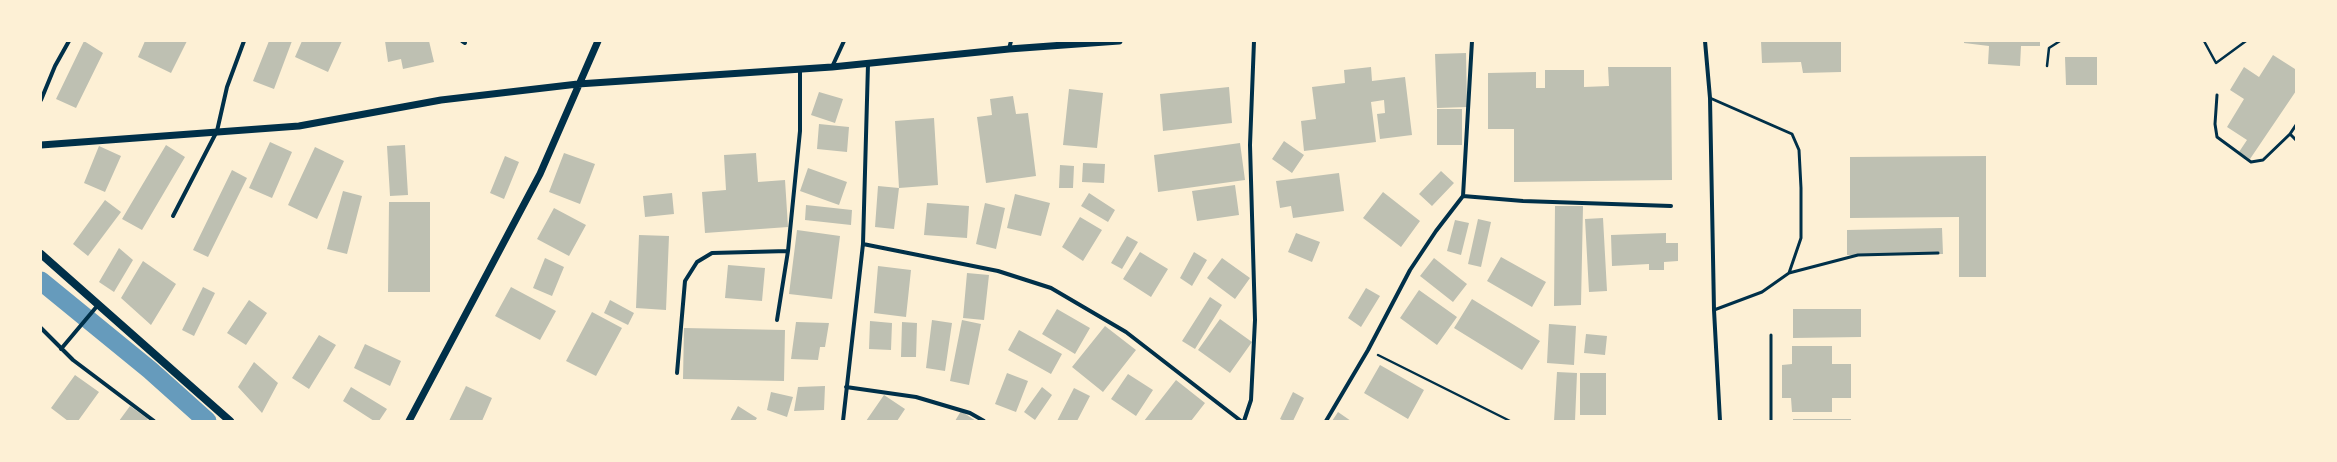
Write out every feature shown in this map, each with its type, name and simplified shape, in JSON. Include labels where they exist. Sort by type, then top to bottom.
[{"type":"main road","points":[[41,254],[230,421]]},
{"type":"street","points":[[41,100],[55,66],[69,41]]},
{"type":"street","points":[[173,216],[218,131],[227,87],[244,41]]},
{"type":"street","points":[[409,421],[540,174],[598,41]]},
{"type":"street","points":[[832,67],[844,41]]},
{"type":"street","points":[[1009,49],[1011,41]]},
{"type":"street","points":[[41,145],[298,126],[441,100],[578,84],[832,67],[1009,49],[1119,41]]},
{"type":"street","points":[[863,244],[998,271],[1051,288],[1126,332],[1243,421],[1251,400],[1255,320],[1250,145],[1254,41]]},
{"type":"street","points":[[1326,421],[1368,350],[1410,270],[1436,231],[1463,196],[1472,41]]},
{"type":"street","points":[[1705,41],[1710,98],[1714,310],[1718,342],[1720,421]]},
{"type":"street","points":[[843,421],[863,244],[868,64]]},
{"type":"street","points":[[777,320],[788,250],[800,131],[800,69]]},
{"type":"street","points":[[1463,196],[1523,201],[1671,206]]},
{"type":"street","points":[[677,373],[685,281],[697,262],[712,253],[788,250]]},
{"type":"street","points":[[61,349],[98,305]]},
{"type":"street","points":[[41,328],[61,349],[154,421]]},
{"type":"street","points":[[846,388],[916,397],[970,413],[984,421]]},
{"type":"lane","points":[[2217,95],[2215,124],[2218,137],[2250,162],[2263,160],[2290,134],[2296,125]]},
{"type":"lane","points":[[1710,98],[1792,134],[1798,150],[1801,238],[1789,273]]},
{"type":"lane","points":[[2290,134],[2296,140]]},
{"type":"lane","points":[[1714,310],[1762,292],[1789,273],[1858,255],[1938,253]]},
{"type":"lane","points":[[1771,335],[1771,421]]},
{"type":"path","points":[[2047,66],[2048,48],[2060,41]]},
{"type":"path","points":[[2204,41],[2216,63],[2246,41]]},
{"type":"path","points":[[1368,350],[1510,421]]},
{"type":"building","points":[[84,41],[103,53],[76,108],[56,99]]},
{"type":"building","points":[[145,41],[187,41],[171,73],[138,57]]},
{"type":"building","points":[[269,41],[292,41],[274,89],[253,81]]},
{"type":"building","points":[[302,41],[342,41],[328,72],[295,57]]},
{"type":"building","points":[[385,41],[429,41],[434,62],[403,69],[401,59],[388,62]]},
{"type":"building","points":[[1761,41],[1841,41],[1841,72],[1803,73],[1801,62],[1762,63]]},
{"type":"building","points":[[1964,41],[2040,41],[2040,46],[2021,46],[2020,66],[1988,64],[1989,46],[1964,43]]},
{"type":"building","points":[[1466,53],[1467,107],[1437,108],[1435,54]]},
{"type":"building","points":[[2273,55],[2295,69],[2296,67],[2296,91],[2250,159],[2239,152],[2247,140],[2227,127],[2244,99],[2230,90],[2244,67],[2259,77]]},
{"type":"building","points":[[2065,57],[2097,57],[2097,85],[2066,85]]},
{"type":"building","points":[[1371,67],[1372,81],[1405,77],[1412,135],[1380,139],[1377,114],[1385,113],[1384,100],[1371,102],[1376,142],[1304,151],[1301,121],[1316,119],[1312,87],[1345,83],[1344,70]]},
{"type":"building","points":[[1608,67],[1671,67],[1672,180],[1514,182],[1514,129],[1488,129],[1488,73],[1536,72],[1536,88],[1545,88],[1545,70],[1584,70],[1584,87],[1609,86]]},
{"type":"building","points":[[1229,87],[1232,123],[1163,131],[1160,94]]},
{"type":"building","points":[[1069,89],[1103,93],[1097,148],[1063,145]]},
{"type":"building","points":[[819,92],[843,99],[835,123],[811,115]]},
{"type":"building","points":[[1013,96],[1016,114],[1028,113],[1036,176],[986,183],[977,117],[992,115],[990,99]]},
{"type":"building","points":[[1437,109],[1462,109],[1462,145],[1437,145]]},
{"type":"building","points":[[934,118],[938,185],[899,188],[895,121]]},
{"type":"building","points":[[819,124],[849,127],[847,152],[817,149]]},
{"type":"building","points":[[1284,141],[1304,155],[1292,173],[1272,159]]},
{"type":"building","points":[[270,142],[292,152],[272,198],[249,188]]},
{"type":"building","points":[[1240,143],[1245,180],[1158,192],[1154,155]]},
{"type":"building","points":[[166,145],[185,157],[142,230],[122,219]]},
{"type":"building","points":[[405,145],[408,195],[390,196],[387,146]]},
{"type":"building","points":[[99,146],[121,156],[105,192],[84,183]]},
{"type":"building","points":[[315,147],[344,161],[317,219],[288,205]]},
{"type":"building","points":[[564,153],[595,164],[580,204],[549,192]]},
{"type":"building","points":[[756,153],[758,182],[785,180],[788,227],[705,233],[702,192],[726,190],[724,155]]},
{"type":"building","points":[[505,156],[519,162],[504,199],[490,193]]},
{"type":"building","points":[[1986,156],[1986,277],[1959,277],[1959,217],[1850,218],[1850,157]]},
{"type":"building","points":[[1083,163],[1105,164],[1104,183],[1082,182]]},
{"type":"building","points":[[1060,165],[1074,166],[1073,188],[1059,188]]},
{"type":"building","points":[[808,168],[847,182],[839,205],[800,191]]},
{"type":"building","points":[[232,170],[247,178],[208,257],[193,250]]},
{"type":"building","points":[[1441,171],[1454,183],[1432,206],[1419,194]]},
{"type":"building","points":[[1339,173],[1344,211],[1293,218],[1291,206],[1280,208],[1276,181]]},
{"type":"building","points":[[1235,185],[1239,215],[1197,221],[1192,191]]},
{"type":"building","points":[[878,186],[899,188],[894,229],[875,227]]},
{"type":"building","points":[[343,191],[362,196],[347,254],[327,249]]},
{"type":"building","points":[[1383,192],[1420,221],[1401,247],[1363,218]]},
{"type":"building","points":[[672,193],[674,214],[645,217],[643,196]]},
{"type":"building","points":[[1089,193],[1115,210],[1108,222],[1081,206]]},
{"type":"building","points":[[1015,194],[1050,203],[1041,236],[1007,228]]},
{"type":"building","points":[[105,200],[121,212],[88,256],[73,244]]},
{"type":"building","points":[[389,202],[430,202],[430,292],[388,292]]},
{"type":"building","points":[[927,203],[969,206],[967,238],[924,235]]},
{"type":"building","points":[[985,203],[1005,208],[996,249],[976,244]]},
{"type":"building","points":[[806,205],[852,210],[851,225],[805,220]]},
{"type":"building","points":[[1555,206],[1583,206],[1581,305],[1554,306]]},
{"type":"building","points":[[554,208],[586,225],[569,256],[537,239]]},
{"type":"building","points":[[1080,217],[1102,230],[1083,261],[1062,247]]},
{"type":"building","points":[[1603,218],[1607,291],[1589,292],[1585,219]]},
{"type":"building","points":[[1478,219],[1491,222],[1481,267],[1468,264]]},
{"type":"building","points":[[1455,220],[1469,223],[1461,255],[1447,251]]},
{"type":"building","points":[[1942,228],[1943,254],[1847,255],[1847,230]]},
{"type":"building","points":[[797,230],[840,236],[832,299],[789,294]]},
{"type":"building","points":[[1296,233],[1320,242],[1312,262],[1288,252]]},
{"type":"building","points":[[1666,233],[1666,243],[1678,243],[1678,261],[1664,262],[1664,270],[1649,270],[1649,264],[1612,266],[1611,235]]},
{"type":"building","points":[[639,235],[669,236],[666,310],[636,308]]},
{"type":"building","points":[[1127,236],[1138,242],[1122,269],[1111,263]]},
{"type":"building","points":[[119,248],[133,260],[114,292],[99,282]]},
{"type":"building","points":[[1140,252],[1168,269],[1151,297],[1123,279]]},
{"type":"building","points":[[1194,252],[1207,260],[1192,286],[1180,278]]},
{"type":"building","points":[[1501,257],[1546,282],[1532,307],[1487,281]]},
{"type":"building","points":[[545,258],[564,267],[552,296],[533,288]]},
{"type":"building","points":[[1222,258],[1250,278],[1235,299],[1207,278]]},
{"type":"building","points":[[1434,258],[1467,284],[1453,302],[1420,276]]},
{"type":"building","points":[[143,261],[176,284],[151,325],[121,298]]},
{"type":"building","points":[[728,265],[765,268],[762,301],[725,298]]},
{"type":"building","points":[[878,266],[911,270],[906,317],[874,313]]},
{"type":"building","points":[[967,273],[989,275],[984,320],[963,318]]},
{"type":"building","points":[[203,287],[215,293],[194,336],[182,330]]},
{"type":"building","points":[[511,287],[556,311],[540,340],[495,316]]},
{"type":"building","points":[[1366,288],[1380,296],[1361,327],[1348,318]]},
{"type":"building","points":[[1419,290],[1457,317],[1437,345],[1400,318]]},
{"type":"building","points":[[1210,297],[1222,305],[1195,349],[1182,341]]},
{"type":"building","points":[[1472,299],[1540,341],[1522,370],[1454,328]]},
{"type":"building","points":[[249,300],[267,313],[246,345],[227,333]]},
{"type":"building","points":[[610,300],[634,313],[628,325],[604,313]]},
{"type":"building","points":[[1057,309],[1090,328],[1075,354],[1042,334]]},
{"type":"building","points":[[1793,309],[1861,309],[1861,337],[1793,338]]},
{"type":"building","points":[[592,312],[622,328],[596,376],[566,361]]},
{"type":"building","points":[[1220,319],[1252,342],[1230,373],[1198,350]]},
{"type":"building","points":[[932,320],[952,323],[945,371],[926,368]]},
{"type":"building","points":[[962,320],[981,324],[969,385],[950,381]]},
{"type":"building","points":[[870,321],[892,323],[891,350],[869,349]]},
{"type":"building","points":[[796,322],[829,323],[825,347],[820,347],[818,360],[791,359]]},
{"type":"building","points":[[902,322],[917,323],[916,357],[901,357]]},
{"type":"building","points":[[1549,324],[1576,326],[1574,365],[1547,363]]},
{"type":"building","points":[[1105,326],[1136,350],[1103,392],[1072,367]]},
{"type":"building","points":[[684,328],[785,330],[784,381],[683,379]]},
{"type":"building","points":[[1019,330],[1062,354],[1051,374],[1008,350]]},
{"type":"building","points":[[1586,334],[1607,336],[1605,355],[1584,353]]},
{"type":"building","points":[[319,335],[336,345],[309,389],[292,378]]},
{"type":"building","points":[[365,344],[401,361],[390,386],[354,368]]},
{"type":"building","points":[[1792,346],[1832,346],[1832,364],[1851,364],[1851,398],[1832,398],[1832,412],[1792,412],[1791,398],[1782,398],[1782,365],[1792,364]]},
{"type":"building","points":[[254,362],[278,383],[262,413],[238,387]]},
{"type":"building","points":[[1380,365],[1424,390],[1408,419],[1364,393]]},
{"type":"building","points":[[1557,372],[1577,373],[1575,421],[1554,421]]},
{"type":"building","points":[[1007,373],[1028,381],[1016,412],[995,404]]},
{"type":"building","points":[[1580,373],[1606,373],[1606,415],[1580,415]]},
{"type":"building","points":[[1128,374],[1153,390],[1136,416],[1111,399]]},
{"type":"building","points":[[75,375],[99,392],[78,421],[68,421],[51,408]]},
{"type":"building","points":[[1176,380],[1205,403],[1191,421],[1144,421]]},
{"type":"building","points":[[466,386],[492,398],[482,421],[449,421]]},
{"type":"building","points":[[825,386],[824,410],[794,411],[798,387]]},
{"type":"building","points":[[351,387],[387,409],[379,421],[374,421],[343,401]]},
{"type":"building","points":[[1042,387],[1052,395],[1035,420],[1024,412]]},
{"type":"building","points":[[1074,388],[1090,396],[1077,421],[1057,421]]},
{"type":"building","points":[[771,392],[793,397],[787,417],[767,410]]},
{"type":"building","points":[[1293,392],[1304,398],[1293,421],[1284,421],[1280,419]]},
{"type":"building","points":[[884,395],[905,409],[897,421],[866,421]]},
{"type":"building","points":[[130,406],[148,419],[146,421],[119,421]]},
{"type":"building","points":[[738,406],[757,418],[755,421],[730,421]]},
{"type":"building","points":[[961,411],[976,421],[955,421]]},
{"type":"building","points":[[1338,412],[1351,421],[1332,421]]},
{"type":"building","points":[[1793,419],[1851,419],[1851,421],[1793,421]]},
{"type":"waterway","points":[[41,281],[150,370],[207,421]]}]
